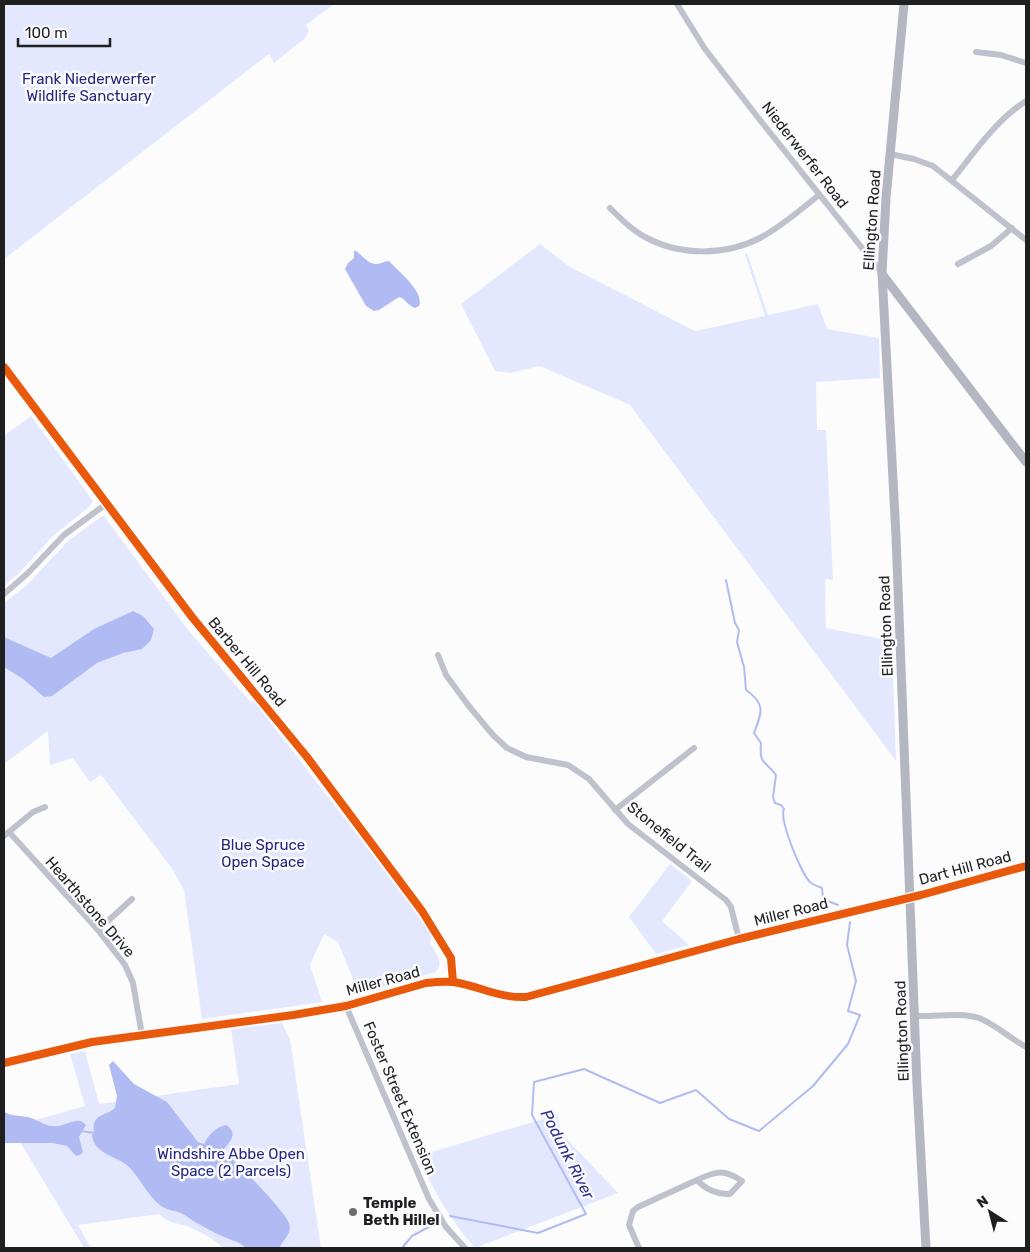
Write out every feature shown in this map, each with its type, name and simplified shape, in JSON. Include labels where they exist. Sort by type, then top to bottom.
[{"type":"street","name":"Niederwerfer Road","points":[[677,4],[705,48],[1026,462]]},
{"type":"street","name":"Ellington Road","points":[[904,4],[886,198],[882,274],[896,546],[926,1248]]},
{"type":"street","points":[[976,52],[1001,55],[1026,63]]},
{"type":"street","points":[[952,180],[1000,121],[1026,101]]},
{"type":"street","points":[[890,154],[914,159],[933,166],[1026,240]]},
{"type":"street","points":[[610,208],[631,228],[644,237],[662,245],[697,252],[717,251],[742,246],[761,238],[819,196]]},
{"type":"street","points":[[958,264],[990,246],[1012,228]]},
{"type":"street","name":"Barber Hill Road","points":[[4,367],[192,617],[307,757],[422,911],[451,958],[453,982]]},
{"type":"street","points":[[4,594],[28,573],[64,535],[106,504]]},
{"type":"street","name":"Stonefield Trail","points":[[438,655],[446,675],[492,735],[508,748],[526,757],[568,765],[589,779],[628,824],[726,900],[731,907],[739,939]]},
{"type":"street","points":[[615,810],[694,748]]},
{"type":"street","points":[[6,834],[33,812],[45,808]]},
{"type":"street","name":"Hearthstone Drive","points":[[6,834],[98,930],[126,965],[133,982],[142,1035]]},
{"type":"street","name":"Dart Hill Road","points":[[910,897],[1026,866]]},
{"type":"street","name":"Miller Road","points":[[4,1063],[92,1042],[346,1006],[439,981],[453,982],[504,996],[526,997],[739,939],[910,897]]},
{"type":"street","points":[[98,930],[132,900]]},
{"type":"street","name":"Foster Street Extension","points":[[346,1006],[429,1199],[446,1227],[465,1248]]},
{"type":"street","points":[[915,1016],[960,1015],[977,1018],[1026,1047]]},
{"type":"street","points":[[640,1248],[629,1225],[633,1211],[638,1207],[697,1180],[720,1172],[730,1174],[742,1181],[730,1194],[723,1195],[701,1185],[697,1180]]},
{"type":"green space","name":"Frank Niederwerfer Wildlife Sanctuary","points":[[4,4],[334,4],[306,25],[309,31],[304,39],[274,63],[269,54],[4,259]]},
{"type":"green space","points":[[540,244],[570,267],[695,331],[765,316],[745,254],[747,253],[768,315],[818,304],[827,329],[879,338],[880,378],[816,382],[817,430],[826,430],[833,580],[825,579],[826,628],[892,641],[896,761],[630,405],[540,366],[510,373],[495,371],[461,304]]},
{"type":"green space","points":[[31,416],[93,501],[90,506],[53,536],[17,575],[4,586],[4,436]]},
{"type":"green space","name":"Blue Spruce Open Space","points":[[104,516],[189,631],[252,704],[253,700],[432,935],[430,943],[439,961],[436,972],[359,994],[338,942],[324,934],[310,965],[322,1002],[202,1019],[184,890],[171,867],[101,775],[90,782],[73,758],[50,765],[48,731],[4,764],[4,603],[27,585],[68,541]]},
{"type":"green space","points":[[670,864],[692,881],[662,921],[689,945],[656,954],[629,917]]},
{"type":"green space","name":"Windshire Abbe Open Space (2 Parcels)","points":[[282,1023],[290,1039],[321,1248],[223,1248],[203,1233],[171,1222],[159,1214],[78,1225],[91,1248],[84,1248],[11,1127],[85,1106],[70,1054],[85,1051],[99,1104],[239,1084],[231,1029]]},
{"type":"green space","points":[[557,1115],[562,1134],[618,1193],[475,1248],[443,1204],[418,1156]]},
{"type":"water","points":[[354,251],[374,264],[389,261],[415,288],[420,300],[419,306],[415,308],[399,297],[379,310],[374,311],[366,306],[345,269],[354,258]]},
{"type":"water","points":[[133,611],[143,616],[154,629],[151,640],[142,649],[123,653],[97,663],[52,696],[44,697],[23,679],[4,667],[4,637],[51,658],[94,629]]},
{"type":"water","points":[[113,1061],[134,1084],[167,1102],[198,1142],[204,1144],[213,1132],[222,1126],[226,1125],[230,1128],[233,1134],[232,1138],[223,1150],[261,1188],[288,1220],[290,1230],[279,1248],[246,1248],[183,1214],[160,1206],[130,1168],[97,1146],[93,1141],[92,1134],[94,1133],[95,1122],[100,1116],[115,1108],[117,1096],[109,1065]]},
{"type":"water","points":[[4,1112],[31,1118],[51,1126],[81,1121],[86,1125],[79,1137],[83,1152],[76,1156],[67,1146],[53,1143],[4,1143]]},
{"type":"waterway","name":"Podunk River","points":[[726,580],[735,623],[739,630],[737,642],[744,667],[746,690],[757,700],[760,709],[754,733],[761,743],[762,759],[776,775],[773,797],[775,803],[781,805],[784,809],[783,815],[788,835],[802,870],[811,883],[822,888],[823,899],[838,905]]},
{"type":"waterway","name":"Podunk River","points":[[450,1216],[538,1233],[586,1214],[532,1115],[534,1082],[584,1069],[660,1103],[696,1090],[729,1119],[759,1131],[813,1086],[848,1044],[860,1015],[848,1011],[856,981],[847,945],[850,922]]},
{"type":"waterway","name":"Podunk River","points":[[80,1131],[95,1133]]},
{"type":"waterway","name":"Podunk River","points":[[402,1248],[412,1236],[436,1223]]},
{"type":"cycle path","points":[[4,367],[192,617],[307,757],[422,911],[451,958],[453,982]]},
{"type":"cycle path","points":[[4,1063],[92,1042],[346,1006],[426,983],[453,982],[506,996],[526,997],[739,939],[921,895],[1026,866]]},
{"type":"place","name":"Temple Beth Hillel","points":[[353,1212]]}]
